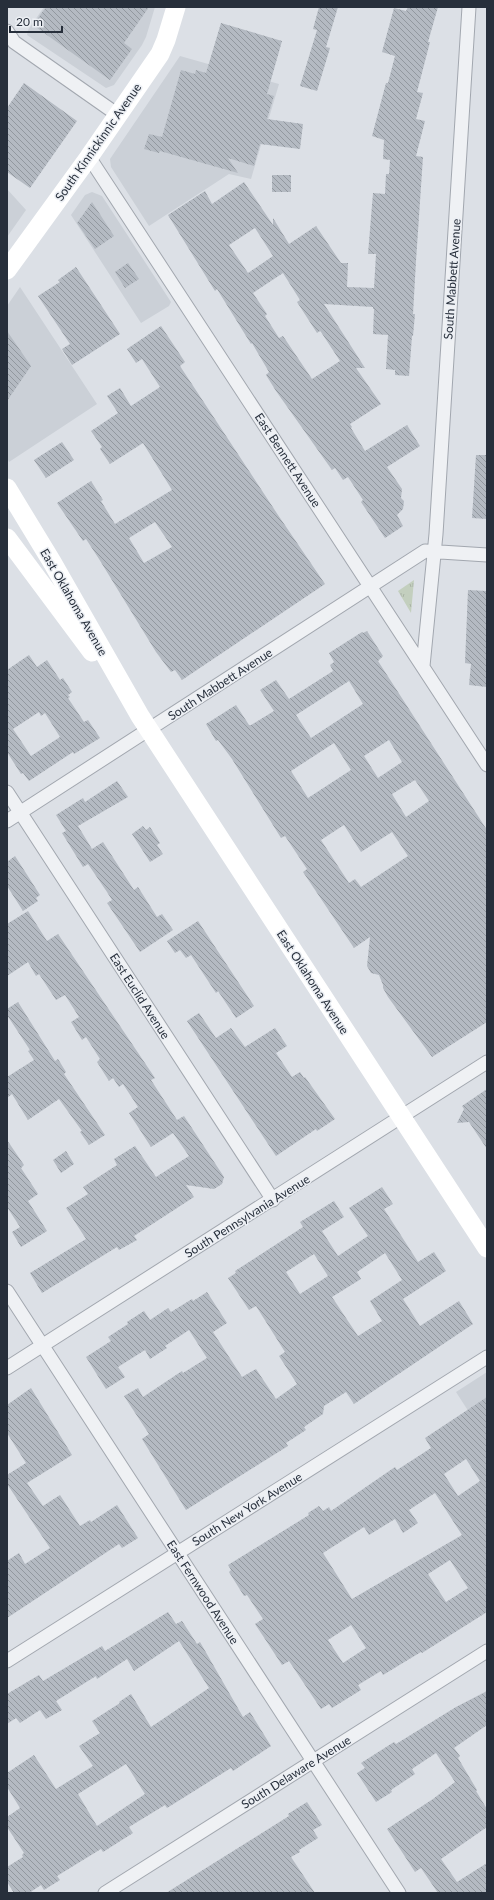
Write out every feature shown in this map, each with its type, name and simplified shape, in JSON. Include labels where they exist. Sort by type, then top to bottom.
[{"type":"street","name":"South Kinnickinnic Avenue","points":[[7,270],[89,157],[160,54],[176,7]]},
{"type":"street","name":"South Mabbett Avenue","points":[[423,666],[434,552],[470,7]]},
{"type":"street","points":[[7,31],[14,42],[118,114]]},
{"type":"street","name":"East Bennett Avenue","points":[[89,157],[487,765]]},
{"type":"street","name":"East Oklahoma Avenue","points":[[7,488],[52,562],[144,723]]},
{"type":"street","name":"East Oklahoma Avenue","points":[[7,538],[144,723],[487,1248]]},
{"type":"street","name":"South Mabbett Avenue","points":[[7,821],[144,723],[425,552],[434,552]]},
{"type":"street","points":[[434,552],[487,555]]},
{"type":"street","name":"East Euclid Avenue","points":[[7,792],[273,1200]]},
{"type":"street","name":"South Pennsylvania Avenue","points":[[7,1368],[402,1118],[487,1062]]},
{"type":"street","name":"East Fernwood Avenue","points":[[7,1291],[399,1893]]},
{"type":"street","name":"South New York Avenue","points":[[7,1661],[487,1358]]},
{"type":"street","name":"South Delaware Avenue","points":[[105,1893],[487,1651]]},
{"type":"shaded area","points":[[44,7],[155,7],[142,45],[114,85],[106,88],[27,35],[28,30]]},
{"type":"shaded area","points":[[180,56],[279,84],[251,179],[229,174],[149,226],[111,167],[110,159]]},
{"type":"shaded area","points":[[7,189],[26,210],[7,237]]},
{"type":"shaded area","points":[[92,192],[102,196],[171,302],[169,306],[141,323],[71,215],[85,195]]},
{"type":"shaded area","points":[[20,287],[97,404],[9,462],[7,458],[7,306]]},
{"type":"shaded area","points":[[487,1372],[487,1440],[456,1392]]},
{"type":"green space","points":[[414,580],[411,613],[398,591]]},
{"type":"building","points":[[46,7],[149,7],[124,43],[132,49],[110,80],[33,25]]},
{"type":"building","points":[[319,7],[338,7],[326,47],[330,48],[317,91],[300,86],[317,30],[313,29]]},
{"type":"building","points":[[408,7],[438,7],[428,42],[430,42],[417,92],[423,93],[416,119],[425,121],[416,156],[423,157],[413,314],[415,314],[409,376],[395,375],[395,370],[386,369],[388,335],[373,334],[373,307],[324,304],[365,368],[356,368],[381,404],[350,424],[365,451],[407,425],[420,446],[387,467],[402,489],[401,498],[404,501],[403,509],[397,515],[403,526],[385,538],[361,502],[363,500],[348,477],[343,480],[335,468],[332,470],[276,391],[266,375],[269,372],[252,343],[251,344],[217,289],[215,291],[168,215],[205,191],[212,204],[244,182],[273,225],[273,218],[289,244],[316,226],[341,263],[348,263],[347,287],[374,288],[376,254],[368,254],[373,193],[385,194],[386,174],[389,174],[390,160],[383,159],[384,140],[372,136],[395,56],[382,52],[394,8],[406,11]],"holes":[[[255,228],[273,256],[248,273],[229,245]],[[283,273],[300,300],[297,302],[317,333],[320,331],[321,332],[340,361],[312,379],[283,336],[279,338],[265,316],[267,314],[253,293]]]},
{"type":"building","points":[[221,23],[282,41],[267,94],[274,96],[267,119],[303,124],[300,149],[260,144],[254,166],[228,158],[238,173],[160,151],[159,153],[144,149],[149,134],[162,137],[181,70],[195,74],[196,70],[206,73]]},
{"type":"building","points":[[24,83],[77,121],[30,188],[7,172],[7,108]]},
{"type":"building","points":[[272,175],[291,175],[291,192],[272,192]]},
{"type":"building","points":[[92,202],[114,236],[95,249],[77,223]]},
{"type":"building","points":[[128,263],[139,279],[125,288],[115,272]]},
{"type":"building","points":[[76,267],[120,334],[72,365],[62,349],[70,344],[38,296],[60,282],[58,280]]},
{"type":"building","points":[[161,326],[185,362],[180,366],[325,584],[182,680],[175,670],[171,672],[156,652],[86,539],[83,541],[57,503],[91,481],[103,500],[101,501],[115,524],[172,490],[143,443],[110,464],[100,449],[102,447],[91,431],[118,413],[107,396],[120,388],[131,406],[160,387],[142,359],[136,363],[127,349]],"holes":[[[155,522],[172,547],[144,563],[129,538]]]},
{"type":"building","points":[[7,331],[31,366],[7,401]]},
{"type":"building","points":[[62,442],[74,460],[46,478],[34,460]]},
{"type":"building","points":[[476,455],[487,455],[487,519],[472,518]]},
{"type":"building","points":[[468,590],[487,591],[487,687],[469,685],[471,664],[465,663]]},
{"type":"building","points":[[367,631],[383,656],[378,661],[487,830],[487,1022],[432,1057],[388,997],[383,988],[379,975],[371,973],[367,966],[370,937],[354,948],[303,872],[307,869],[285,836],[281,838],[232,759],[218,740],[216,741],[206,724],[236,705],[249,725],[251,725],[274,711],[260,690],[276,680],[289,699],[333,671],[330,665],[334,662],[329,653],[362,632]],"holes":[[[349,681],[363,704],[311,738],[296,715]],[[389,740],[402,762],[378,778],[364,756]],[[334,743],[351,770],[308,798],[291,771]],[[415,780],[429,801],[406,817],[392,794]],[[344,825],[361,852],[392,832],[408,856],[361,887],[355,879],[349,883],[321,840]]]},
{"type":"building","points":[[29,655],[37,667],[47,660],[60,680],[63,678],[72,692],[68,695],[70,697],[68,698],[84,722],[88,720],[100,738],[74,754],[73,752],[29,781],[23,773],[21,774],[7,752],[7,670]],"holes":[[[39,712],[41,716],[45,713],[60,737],[31,756],[13,729]]]},
{"type":"building","points":[[117,781],[128,797],[78,826],[92,849],[103,842],[134,890],[138,887],[157,917],[162,914],[173,930],[140,952],[107,903],[112,900],[107,892],[88,864],[83,867],[62,833],[66,831],[56,815],[83,798],[85,802]]},
{"type":"building","points":[[143,826],[146,830],[150,827],[160,843],[157,845],[163,854],[150,862],[132,834]]},
{"type":"building","points":[[15,856],[40,895],[36,898],[38,901],[23,911],[7,886],[7,862]]},
{"type":"building","points":[[28,911],[47,941],[58,934],[155,1078],[151,1080],[177,1120],[184,1116],[224,1177],[222,1184],[214,1189],[186,1185],[194,1197],[134,1236],[137,1240],[119,1250],[117,1247],[42,1293],[30,1273],[86,1239],[66,1208],[88,1194],[83,1187],[117,1165],[114,1159],[135,1146],[156,1177],[189,1156],[173,1133],[151,1147],[129,1113],[138,1107],[123,1084],[119,1087],[113,1078],[109,1081],[97,1062],[100,1059],[86,1037],[82,1040],[71,1022],[79,1017],[65,995],[56,1000],[39,974],[36,976],[28,962],[7,976],[7,924]]},
{"type":"building","points":[[198,921],[254,1006],[236,1018],[218,991],[216,993],[191,955],[186,958],[180,950],[175,953],[167,941]]},
{"type":"building","points":[[18,1002],[55,1061],[58,1059],[66,1072],[64,1074],[105,1135],[89,1145],[80,1132],[82,1131],[59,1099],[28,1120],[12,1094],[7,1098],[7,1077],[34,1060],[28,1051],[30,1050],[7,1015],[7,1009]]},
{"type":"building","points":[[199,1013],[216,1038],[231,1028],[245,1047],[275,1028],[287,1046],[276,1053],[292,1077],[300,1072],[304,1078],[305,1077],[335,1119],[317,1131],[316,1129],[276,1156],[187,1021]]},
{"type":"building","points":[[487,1089],[487,1149],[469,1122],[457,1123],[464,1109],[462,1106]]},
{"type":"building","points":[[7,1140],[24,1165],[21,1168],[38,1194],[28,1201],[47,1231],[21,1247],[12,1232],[20,1227],[7,1207]]},
{"type":"building","points":[[66,1151],[74,1164],[61,1173],[53,1160]]},
{"type":"building","points":[[382,1187],[393,1204],[384,1209],[418,1262],[434,1252],[446,1271],[403,1299],[420,1326],[459,1301],[473,1324],[354,1404],[346,1392],[324,1406],[323,1414],[304,1427],[306,1430],[286,1443],[288,1446],[186,1510],[142,1439],[149,1434],[124,1396],[138,1388],[143,1397],[182,1371],[183,1373],[207,1358],[189,1330],[165,1346],[167,1348],[150,1359],[145,1350],[118,1367],[125,1377],[106,1389],[86,1357],[111,1341],[108,1337],[144,1311],[150,1320],[168,1308],[171,1312],[207,1292],[227,1323],[213,1332],[242,1377],[256,1369],[276,1399],[297,1384],[279,1356],[285,1352],[256,1306],[249,1310],[228,1278],[236,1273],[235,1271],[303,1227],[300,1222],[334,1201],[344,1217],[322,1231],[338,1256],[368,1236],[349,1208]],"holes":[[[385,1253],[402,1280],[370,1301],[382,1321],[358,1336],[332,1297],[361,1279],[357,1272]],[[314,1254],[328,1276],[300,1294],[286,1272]]]},
{"type":"building","points":[[31,1388],[72,1455],[27,1483],[43,1506],[60,1495],[80,1526],[90,1520],[91,1522],[117,1505],[138,1538],[122,1548],[119,1544],[7,1618],[7,1561],[19,1553],[25,1564],[50,1548],[7,1484],[7,1475],[26,1463],[7,1433],[7,1405]]},
{"type":"building","points":[[487,1397],[487,1612],[422,1653],[421,1652],[383,1675],[381,1671],[358,1685],[361,1690],[332,1708],[329,1704],[321,1709],[289,1661],[282,1665],[255,1624],[263,1619],[247,1595],[244,1596],[229,1572],[231,1570],[228,1565],[309,1515],[308,1513],[319,1506],[323,1511],[329,1507],[331,1511],[395,1467],[397,1470],[431,1448],[425,1438]],"holes":[[[466,1459],[480,1481],[458,1496],[444,1474]],[[435,1493],[462,1535],[352,1599],[323,1553],[364,1527],[369,1535],[395,1519],[403,1533],[418,1523],[409,1510]],[[450,1560],[468,1588],[446,1602],[428,1574]],[[351,1625],[366,1648],[343,1663],[328,1640]]]},
{"type":"building","points":[[168,1612],[176,1624],[182,1621],[197,1644],[200,1642],[243,1717],[250,1712],[271,1746],[233,1771],[231,1768],[167,1808],[165,1805],[129,1827],[133,1833],[103,1852],[101,1849],[57,1876],[60,1880],[44,1890],[41,1885],[29,1893],[14,1893],[7,1882],[7,1867],[23,1857],[22,1855],[24,1853],[7,1827],[7,1817],[20,1808],[7,1787],[7,1773],[34,1755],[56,1789],[93,1766],[79,1746],[100,1733],[92,1721],[131,1694],[151,1727],[209,1688],[179,1641],[134,1671],[127,1659],[97,1679],[96,1676],[56,1701],[62,1710],[46,1719],[40,1710],[20,1723],[16,1718],[7,1724],[7,1694],[39,1675],[43,1681],[102,1646],[105,1651]],"holes":[[[126,1764],[145,1794],[97,1826],[78,1794]]]},
{"type":"building","points":[[487,1691],[487,1725],[454,1748],[460,1756],[458,1758],[487,1809],[487,1827],[441,1859],[457,1882],[487,1863],[487,1893],[438,1893],[421,1868],[415,1872],[387,1829],[433,1799],[455,1782],[436,1753],[412,1769],[415,1774],[391,1790],[392,1792],[376,1802],[357,1773],[365,1768],[361,1763],[394,1742],[396,1744],[456,1707]]},
{"type":"building","points":[[307,1802],[322,1825],[313,1830],[318,1838],[291,1857],[315,1893],[166,1893],[289,1816],[288,1814]]}]
